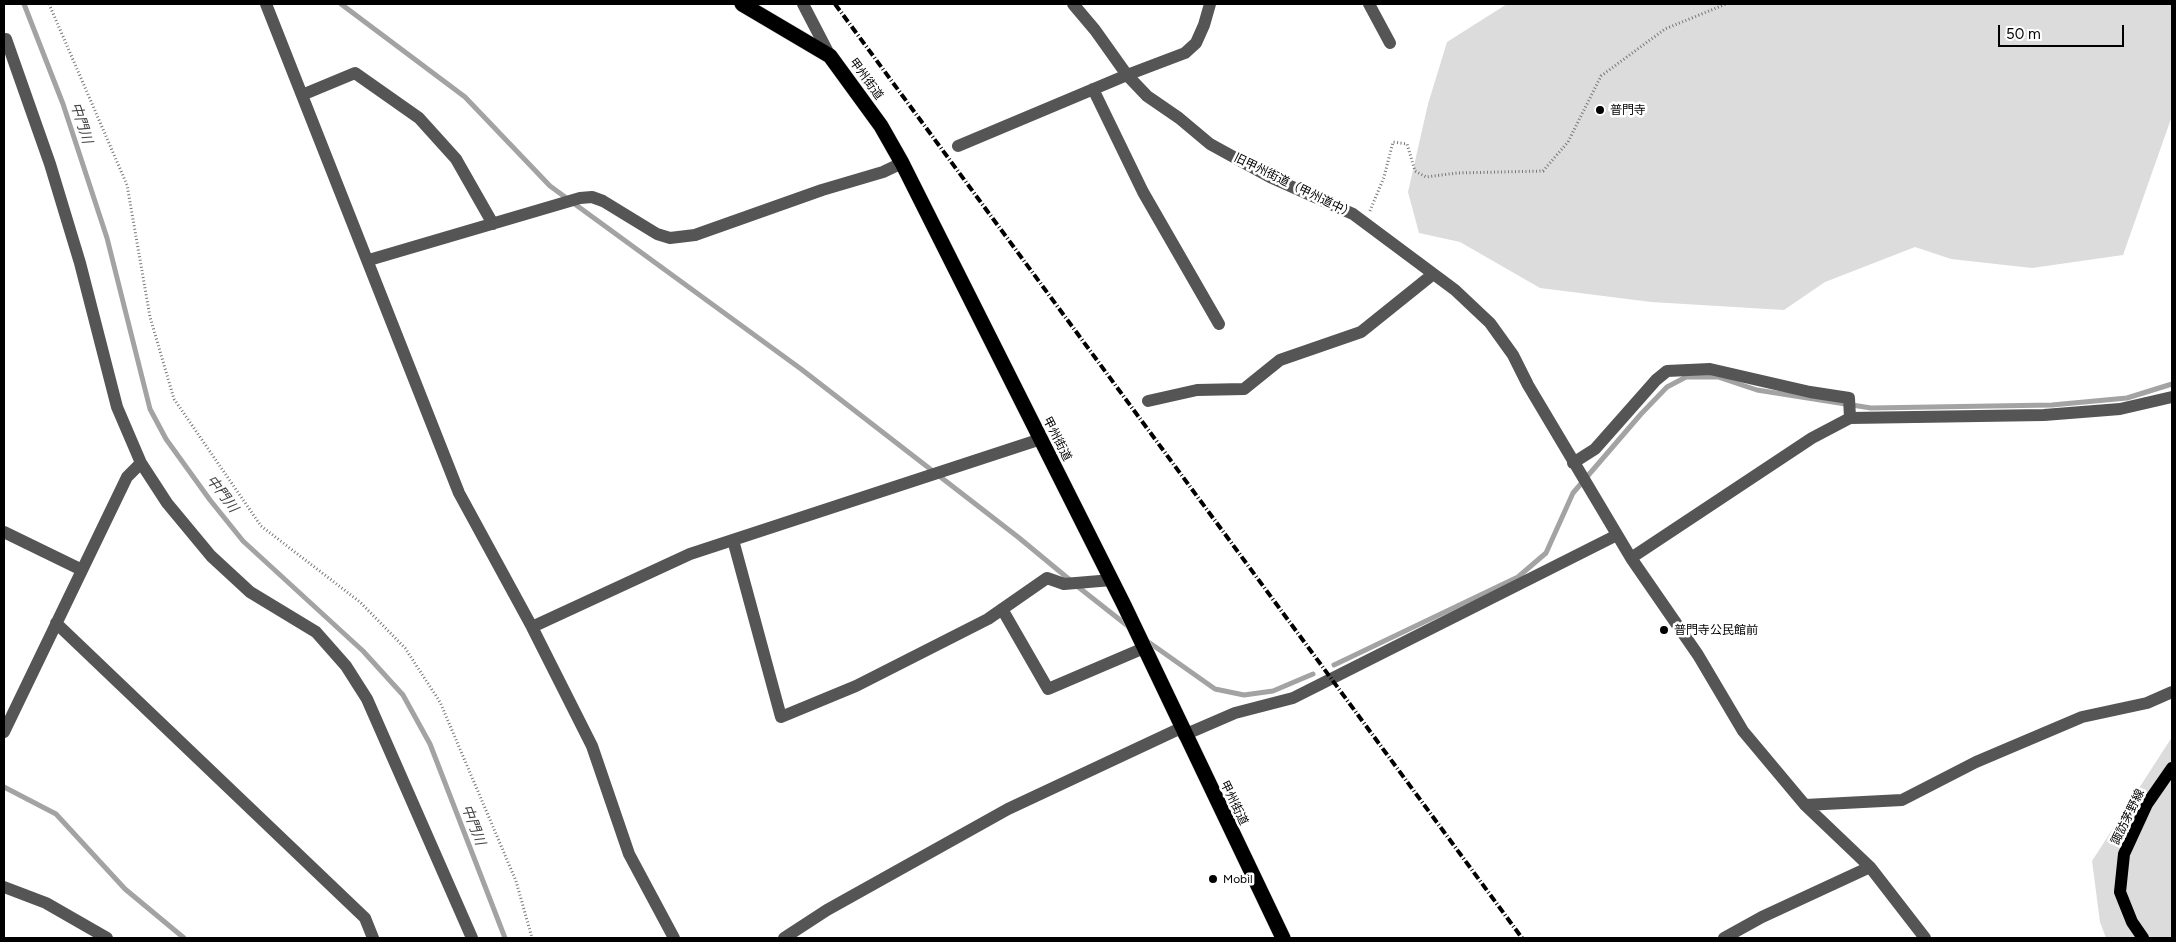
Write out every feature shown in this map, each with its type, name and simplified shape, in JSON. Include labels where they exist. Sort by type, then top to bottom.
[{"type":"highway","name":"甲州街道","points":[[742,4],[830,56],[859,93],[902,163],[1112,580],[1283,938]]},
{"type":"main road","name":"諏訪茅野線","points":[[2143,938],[2132,922],[2120,892],[2124,854],[2147,804],[2172,768]]},
{"type":"street","points":[[266,4],[460,493],[532,627],[592,746],[629,854],[674,938]]},
{"type":"street","points":[[803,4],[830,56]]},
{"type":"street","name":"旧甲州街道（甲州道中）","points":[[1072,4],[1095,30],[1127,75],[1147,96],[1179,118],[1210,144],[1270,177],[1352,214],[1432,275],[1455,290],[1490,323],[1513,355],[1575,467],[1617,535]]},
{"type":"street","points":[[958,146],[1127,75],[1185,54],[1196,43],[1210,4]]},
{"type":"street","points":[[1369,4],[1390,42]]},
{"type":"street","points":[[4,44],[6,39],[50,164],[80,264],[117,408],[141,463],[167,503],[211,556],[250,592],[316,632],[346,666],[367,699],[472,938]]},
{"type":"street","points":[[302,95],[355,73],[419,118],[456,159],[493,224]]},
{"type":"street","points":[[1093,89],[1143,192],[1219,324]]},
{"type":"street","points":[[368,260],[558,204],[592,197],[603,201],[657,234],[670,238],[695,235],[822,190],[883,172],[902,163]]},
{"type":"street","points":[[1148,401],[1197,390],[1244,389],[1280,360],[1360,332],[1432,275]]},
{"type":"street","points":[[1575,467],[1595,449],[1656,380],[1667,371],[1710,369],[1810,392],[1849,398],[1850,418]]},
{"type":"street","points":[[1631,558],[1812,438],[1850,418],[2044,415],[2120,409],[2172,397]]},
{"type":"street","points":[[532,627],[690,554],[1041,439]]},
{"type":"street","points":[[4,732],[126,477],[141,463]]},
{"type":"street","points":[[4,532],[82,570]]},
{"type":"street","points":[[784,938],[827,910],[1008,809],[1183,732],[1235,713],[1293,698],[1617,535],[1698,655],[1744,731],[1805,805],[1870,867],[1925,938]]},
{"type":"street","points":[[733,540],[781,717],[856,686],[988,619],[1047,578],[1064,584],[1112,580]]},
{"type":"street","points":[[1002,609],[1048,689],[1144,648]]},
{"type":"street","points":[[56,623],[365,918],[373,938]]},
{"type":"street","points":[[1805,805],[1902,800],[1984,758],[2082,717],[2147,703],[2172,692]]},
{"type":"street","points":[[1724,938],[1762,917],[1870,867]]},
{"type":"street","points":[[4,886],[46,903],[107,938]]},
{"type":"path","points":[[49,4],[127,185],[150,317],[174,399],[261,526],[360,602],[405,648],[440,702],[516,880],[532,938]]},
{"type":"path","points":[[1364,223],[1384,177],[1393,142],[1407,144],[1415,170],[1426,177],[1457,172],[1543,170],[1568,142],[1601,76],[1664,29],[1726,4]]},
{"type":"shaded area","points":[[1507,4],[2172,4],[2172,116],[2123,255],[2032,268],[1951,259],[1915,247],[1825,282],[1784,310],[1651,302],[1540,288],[1460,242],[1419,233],[1408,192],[1428,104],[1447,42]]},
{"type":"shaded area","points":[[2172,737],[2172,938],[2106,938],[2100,922],[2092,861]]},
{"type":"waterway","name":"中門川","points":[[24,4],[63,104],[107,238],[150,409],[166,439],[210,500],[243,541],[363,651],[403,695],[430,744],[505,938]]},
{"type":"waterway","points":[[341,4],[465,97],[550,186],[801,369],[1018,537],[1070,580]]},
{"type":"waterway","points":[[1334,665],[1518,577],[1546,553],[1573,493],[1641,414],[1667,387],[1686,377],[1718,377],[1757,390],[1871,408],[2052,405],[2127,398],[2172,384]]},
{"type":"waterway","points":[[1077,586],[1129,627]]},
{"type":"waterway","points":[[1147,641],[1215,689],[1244,695],[1273,691],[1313,674]]},
{"type":"waterway","points":[[4,787],[56,814],[125,889],[184,938]]},
{"type":"railway","points":[[835,4],[1522,938]]},
{"type":"place","name":"普門寺","points":[[1600,110]]},
{"type":"place","name":"普門寺公民館前","points":[[1664,630]]},
{"type":"place","name":"Mobil","points":[[1213,879]]}]
